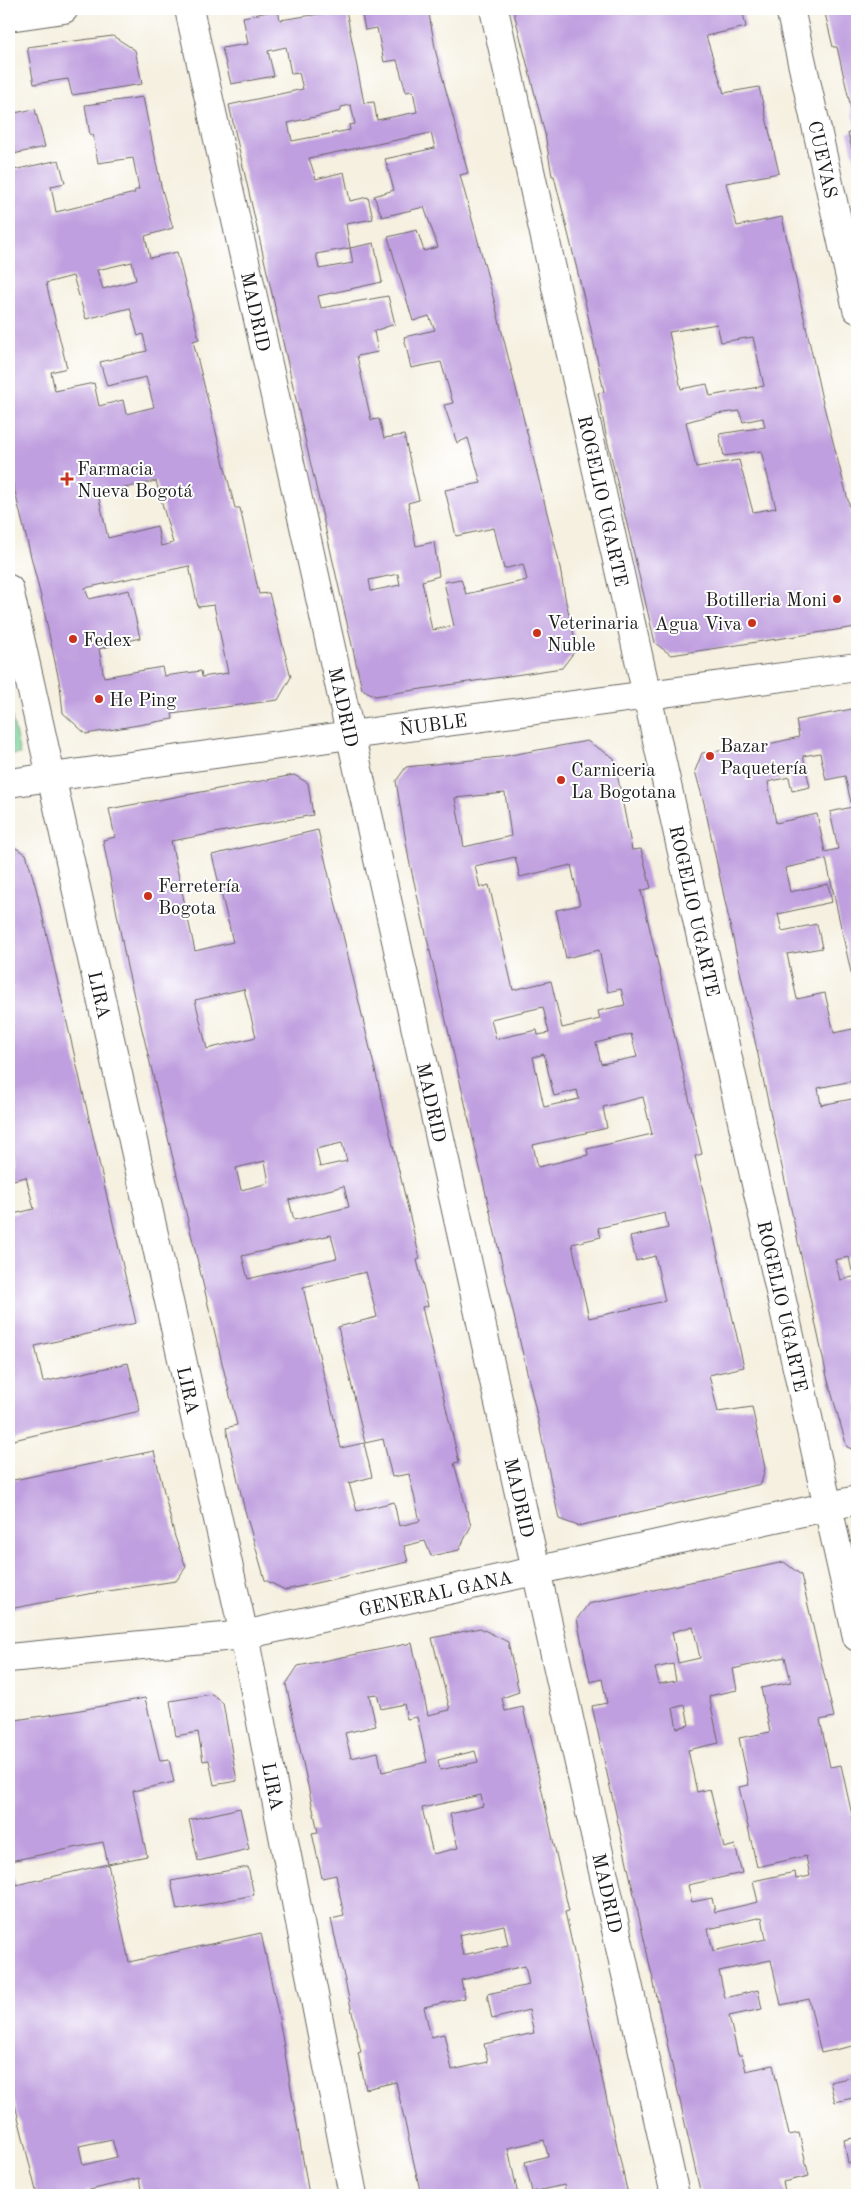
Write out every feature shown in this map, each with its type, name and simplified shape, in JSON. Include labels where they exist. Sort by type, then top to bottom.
[{"type":"street","points":[[9,16],[64,9]]},
{"type":"street","name":"MADRID","points":[[190,9],[674,2195]]},
{"type":"street","name":"ROGELIO UGARTE","points":[[494,9],[857,1637]]},
{"type":"street","name":"CUEVAS","points":[[790,9],[857,310]]},
{"type":"street","name":"LIRA","points":[[9,590],[244,1635],[353,2195]]},
{"type":"street","name":"ÑUBLE","points":[[9,783],[350,734],[857,667]]},
{"type":"street","name":"GENERAL GANA","points":[[9,1658],[244,1635],[857,1500]]},
{"type":"green space","points":[[9,704],[20,754],[9,755]]},
{"type":"building","points":[[424,9],[429,14],[436,53],[468,173],[460,175],[494,300],[558,557],[577,648],[562,668],[375,696],[362,689],[229,105],[303,89],[299,73],[291,74],[286,47],[268,51],[274,76],[231,84],[222,48],[248,44],[243,17],[278,10],[280,20],[346,10],[364,103],[374,102],[377,120],[417,112],[413,91],[406,92],[397,60],[384,62],[377,28],[365,30],[361,10]],"holes":[[[351,105],[355,124],[349,125],[350,130],[292,141],[288,123],[341,111],[341,107]],[[431,133],[435,148],[385,159],[394,190],[374,196],[382,217],[424,207],[438,247],[424,251],[417,230],[388,237],[413,321],[429,316],[435,330],[404,337],[411,368],[441,362],[453,403],[444,405],[457,443],[468,438],[481,483],[445,490],[456,536],[494,528],[504,569],[523,564],[527,580],[466,594],[461,579],[444,582],[454,626],[432,630],[422,581],[439,576],[434,542],[416,546],[408,503],[419,500],[404,435],[384,438],[379,419],[371,420],[357,356],[378,352],[374,331],[395,324],[388,296],[321,308],[318,296],[382,282],[374,243],[350,248],[346,224],[373,219],[368,197],[350,201],[344,172],[316,179],[309,158]],[[350,248],[353,263],[319,269],[316,254]],[[398,574],[400,585],[371,591],[369,580]]]},
{"type":"building","points":[[513,9],[742,9],[746,27],[706,36],[724,93],[759,87],[779,173],[726,183],[737,226],[782,217],[821,395],[857,535],[856,627],[671,655],[655,643],[606,435],[598,393],[604,392],[586,306],[554,176],[552,176],[545,134]],"holes":[[[717,324],[721,342],[753,337],[764,386],[710,396],[707,384],[681,389],[669,332]],[[739,411],[743,422],[763,418],[765,427],[719,434],[724,456],[761,451],[776,508],[753,512],[739,460],[696,467],[686,422],[716,414]]]},
{"type":"building","points":[[824,9],[857,9],[857,170],[848,133],[856,130],[837,47],[833,47]]},
{"type":"building","points":[[113,36],[135,50],[142,84],[72,95],[68,79],[34,84],[27,47]]},
{"type":"building","points":[[9,70],[12,85],[9,86]]},
{"type":"building","points":[[143,97],[161,186],[173,228],[145,236],[150,258],[177,252],[199,339],[193,341],[235,508],[240,508],[259,594],[269,593],[291,677],[278,700],[172,714],[173,719],[86,734],[63,713],[60,685],[41,597],[9,468],[9,171],[59,160],[65,183],[51,186],[56,212],[135,193],[134,191],[139,189],[133,158],[98,163],[93,134],[90,135],[85,105]],"holes":[[[132,262],[136,280],[103,289],[97,270]],[[73,276],[86,319],[130,308],[138,336],[143,334],[147,351],[100,362],[107,386],[146,377],[154,407],[126,414],[123,400],[99,406],[94,383],[55,391],[51,372],[67,368],[46,283]],[[156,481],[173,543],[161,546],[157,526],[108,538],[98,494]],[[189,566],[198,607],[214,605],[228,673],[202,677],[201,671],[164,676],[162,667],[104,677],[99,649],[140,638],[129,590],[89,599],[85,588]]]},
{"type":"building","points":[[35,109],[45,147],[9,155],[9,114]]},
{"type":"building","points":[[857,708],[857,986],[854,986],[826,859],[785,868],[790,892],[828,884],[832,902],[778,914],[782,931],[817,924],[822,948],[787,954],[797,999],[825,993],[834,1033],[857,1028],[857,1080],[818,1088],[821,1105],[857,1098],[857,1270],[852,1271],[849,1257],[835,1260],[840,1280],[857,1276],[857,1451],[847,1447],[827,1377],[704,803],[695,771],[702,753],[760,746],[799,737],[796,720]],"holes":[[[820,753],[826,780],[845,776],[852,807],[830,812],[838,849],[825,852],[817,814],[776,823],[768,782],[789,777],[792,791],[810,787],[803,756]]]},
{"type":"building","points":[[587,741],[614,758],[632,850],[641,849],[651,888],[641,891],[702,1154],[695,1156],[744,1367],[709,1375],[718,1412],[752,1407],[765,1468],[761,1484],[578,1526],[559,1519],[409,860],[396,781],[406,767],[500,757]],"holes":[[[505,793],[511,836],[464,847],[455,798]],[[515,857],[520,877],[571,865],[580,905],[556,910],[566,958],[599,950],[608,992],[621,989],[625,1005],[598,1011],[600,1019],[562,1028],[551,981],[513,990],[489,885],[480,888],[475,866]],[[543,1007],[549,1033],[538,1035],[537,1030],[496,1039],[491,1019]],[[631,1034],[637,1057],[601,1064],[596,1043]],[[544,1054],[554,1096],[577,1090],[579,1099],[544,1107],[533,1057]],[[643,1097],[652,1134],[587,1149],[588,1155],[538,1167],[533,1145],[607,1128],[603,1107]],[[665,1213],[668,1228],[630,1237],[636,1261],[655,1256],[665,1301],[589,1318],[572,1244],[601,1237],[598,1228]]]},
{"type":"building","points":[[294,775],[308,783],[313,815],[171,841],[195,951],[233,942],[212,855],[318,830],[420,1259],[417,1260],[428,1306],[422,1307],[459,1462],[454,1463],[471,1526],[459,1550],[431,1556],[425,1541],[404,1546],[408,1562],[285,1590],[265,1580],[244,1507],[226,1428],[237,1425],[127,967],[103,840],[115,837],[109,809]],"holes":[[[244,989],[256,1037],[207,1049],[195,1000]],[[342,1143],[347,1161],[320,1167],[316,1149]],[[265,1161],[269,1183],[241,1190],[236,1168]],[[344,1186],[349,1207],[294,1220],[289,1200]],[[331,1235],[337,1258],[248,1279],[242,1256]],[[366,1272],[377,1317],[338,1327],[365,1443],[383,1439],[392,1477],[409,1474],[420,1521],[399,1526],[394,1502],[357,1511],[349,1483],[372,1477],[364,1443],[341,1448],[303,1287]]]},
{"type":"building","points":[[9,844],[26,854],[36,888],[136,1323],[35,1346],[43,1382],[128,1363],[140,1411],[9,1441],[9,1215],[34,1209],[26,1177],[9,1181]]},
{"type":"building","points":[[154,1451],[175,1537],[186,1567],[176,1581],[88,1594],[9,1609],[9,1481]]},
{"type":"building","points":[[784,1562],[801,1575],[834,1717],[820,1720],[830,1767],[841,1765],[857,1838],[857,2045],[821,2053],[809,1999],[781,2005],[771,1960],[719,1971],[725,1998],[758,1990],[762,2009],[729,2016],[738,2055],[742,2055],[746,2071],[773,2065],[789,2135],[799,2133],[809,2176],[783,2182],[786,2195],[701,2195],[592,1706],[607,1703],[602,1679],[590,1682],[577,1619],[588,1604]],"holes":[[[693,1626],[700,1658],[678,1663],[672,1632]],[[785,1657],[791,1682],[761,1688],[770,1732],[739,1738],[749,1785],[739,1787],[757,1867],[806,1856],[810,1876],[796,1879],[795,1872],[753,1881],[758,1902],[715,1912],[712,1898],[692,1902],[688,1885],[742,1873],[735,1845],[724,1848],[710,1789],[697,1792],[688,1750],[719,1743],[709,1696],[737,1690],[733,1669]],[[673,1664],[676,1681],[659,1684],[655,1668]],[[685,1705],[689,1725],[677,1728],[673,1708]],[[762,1917],[766,1939],[713,1951],[708,1929]]]},
{"type":"building","points":[[480,1628],[508,1642],[519,1692],[502,1698],[505,1711],[523,1707],[569,1911],[565,1912],[628,2195],[561,2195],[566,2193],[564,2185],[532,2192],[525,2162],[548,2156],[544,2140],[508,2148],[518,2195],[421,2195],[396,2082],[366,2089],[358,2053],[361,2052],[331,1919],[344,1916],[336,1875],[322,1878],[312,1833],[318,1832],[286,1684],[298,1666],[412,1643],[428,1715],[450,1710],[432,1638]],"holes":[[[377,1694],[381,1709],[404,1704],[407,1719],[417,1717],[427,1762],[382,1772],[378,1752],[351,1758],[345,1733],[376,1726],[369,1695]],[[475,1751],[478,1762],[440,1770],[438,1760]],[[481,1795],[483,1806],[450,1814],[458,1848],[433,1854],[422,1808]],[[504,1925],[508,1945],[463,1955],[459,1935]],[[525,1966],[529,1985],[487,1994],[492,2019],[529,2010],[534,2033],[484,2044],[488,2062],[452,2070],[444,2034],[431,2037],[424,2007],[465,1998],[461,1980]]]},
{"type":"building","points":[[212,1694],[223,1703],[237,1781],[214,1785],[209,1760],[203,1761],[198,1732],[176,1736],[170,1701]]},
{"type":"building","points":[[145,1698],[160,1761],[169,1760],[174,1782],[133,1791],[147,1856],[108,1864],[129,1962],[261,1933],[279,2018],[309,2195],[142,2195],[139,2178],[86,2191],[87,2195],[37,2195],[9,2080],[9,1721]],"holes":[[[103,1842],[108,1864],[16,1885],[10,1861]],[[112,2139],[117,2157],[83,2165],[79,2146]]]},
{"type":"building","points":[[240,1808],[249,1849],[198,1861],[189,1820]]},
{"type":"building","points":[[248,1867],[254,1895],[177,1910],[171,1881]]},
{"type":"building","points":[[857,2076],[857,2097],[835,2102],[830,2082]]},
{"type":"building","points":[[857,2137],[857,2161],[848,2163],[844,2140]]},
{"type":"place","name":"Farmacia Nueva Bogotá","points":[[67,479]]},
{"type":"place","name":"Botilleria Moni","points":[[837,599]]},
{"type":"place","name":"Agua Viva","points":[[752,623]]},
{"type":"place","name":"Veterinaria Nuble","points":[[537,633]]},
{"type":"place","name":"Fedex","points":[[73,639]]},
{"type":"place","name":"He Ping","points":[[99,699]]},
{"type":"place","name":"Bazar Paquetería","points":[[710,756]]},
{"type":"place","name":"Carniceria La Bogotana","points":[[561,780]]},
{"type":"place","name":"Ferretería Bogota","points":[[148,896]]}]
